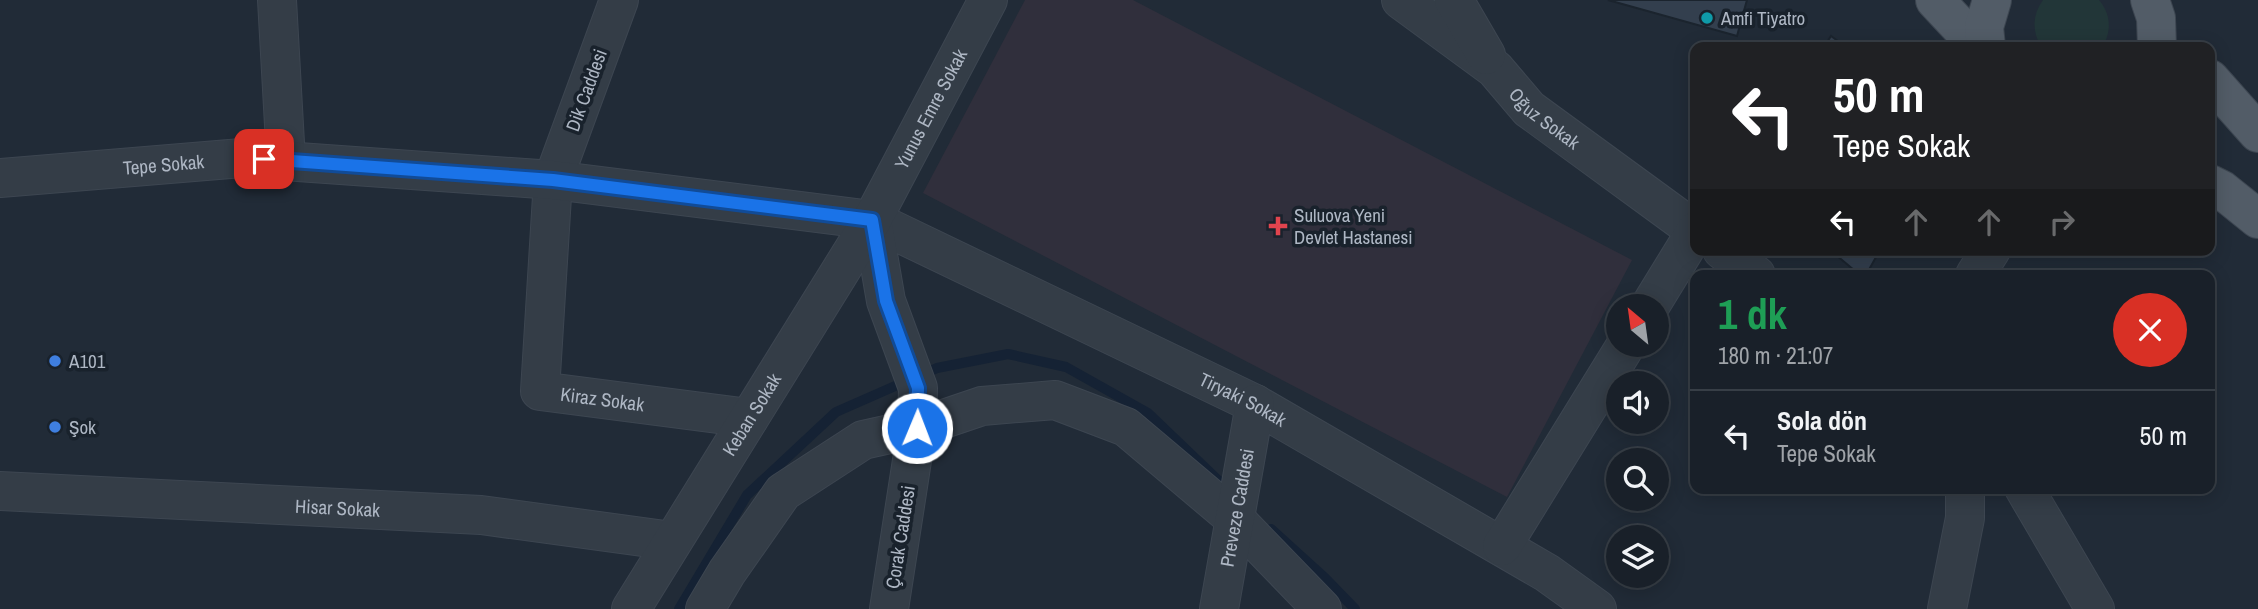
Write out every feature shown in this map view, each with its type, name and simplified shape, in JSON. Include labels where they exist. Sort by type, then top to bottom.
[{"type":"main road","points":[[1935,0],[1974,42]]},
{"type":"main road","points":[[1986,42],[1984,27],[1992,0]]},
{"type":"main road","points":[[2156,16],[2178,42]]},
{"type":"main road","points":[[2215,85],[2258,133]]},
{"type":"main road","points":[[2215,186],[2258,219]]},
{"type":"street","points":[[277,0],[286,161]]},
{"type":"street","name":"Dik Caddesi","points":[[553,180],[619,0]]},
{"type":"street","name":"Yunus Emre Sokak","points":[[872,220],[988,0]]},
{"type":"street","name":"Oğuz Sokak","points":[[1401,0],[1494,69],[1529,109],[1690,227]]},
{"type":"street","points":[[1454,0],[1494,69]]},
{"type":"street","name":"Tepe Sokak","points":[[0,178],[242,158],[553,180],[872,220]]},
{"type":"street","name":"Kiraz Sokak","points":[[553,180],[540,391],[749,418]]},
{"type":"street","name":"Tiryaki Sokak","points":[[872,220],[1255,404],[1547,573],[1597,609]]},
{"type":"street","name":"Keban Sokak","points":[[631,609],[872,220]]},
{"type":"street","name":"Çorak Caddesi","points":[[872,220],[886,301],[918,388],[917,428],[888,609]]},
{"type":"street","points":[[1657,294],[1690,241]]},
{"type":"street","points":[[1730,256],[1749,270]]},
{"type":"street","points":[[1502,547],[1619,357]]},
{"type":"street","points":[[705,609],[727,572],[783,492],[863,440],[917,428],[982,406],[1055,400],[1126,427],[1235,519],[1322,609]]},
{"type":"street","name":"Preveze Caddesi","points":[[1219,609],[1255,404]]},
{"type":"street","name":"Hisar Sokak","points":[[0,491],[481,514],[672,541]]},
{"type":"street","points":[[1947,609],[1965,518],[1965,494]]},
{"type":"street","points":[[2028,494],[2095,609]]},
{"type":"shaded area","name":"Suluova Yeni Devlet Hastanesi","points":[[1025,0],[1133,0],[1632,260],[1614,294],[1606,294],[1606,309],[1507,497],[923,193]]},
{"type":"green space","points":[[2043,0],[2099,0],[2109,23],[2107,35],[2104,42],[2039,42],[2035,23]]},
{"type":"building","name":"Amfi Tiyatro","points":[[1608,0],[1747,0],[1737,36]]},
{"type":"building","points":[[1831,36],[1839,42],[1827,42]]},
{"type":"building","points":[[1837,256],[1877,256],[1869,270],[1854,270]]},
{"type":"waterway","points":[[922,375],[937,368],[1008,354],[1066,367],[1148,413],[1219,481]]},
{"type":"waterway","points":[[679,609],[747,495],[836,412],[902,383]]},
{"type":"waterway","points":[[1271,529],[1355,609]]},
{"type":"place","name":"Amfi Tiyatro","points":[[1707,18]]},
{"type":"place","name":"Suluova Yeni Devlet Hastanesi","points":[[1278,226]]},
{"type":"place","name":"A101","points":[[55,361]]},
{"type":"place","name":"Şok","points":[[55,427]]},
{"type":"route","points":[[264,159],[553,180],[872,220],[886,301],[918,388],[917,428]]}]
